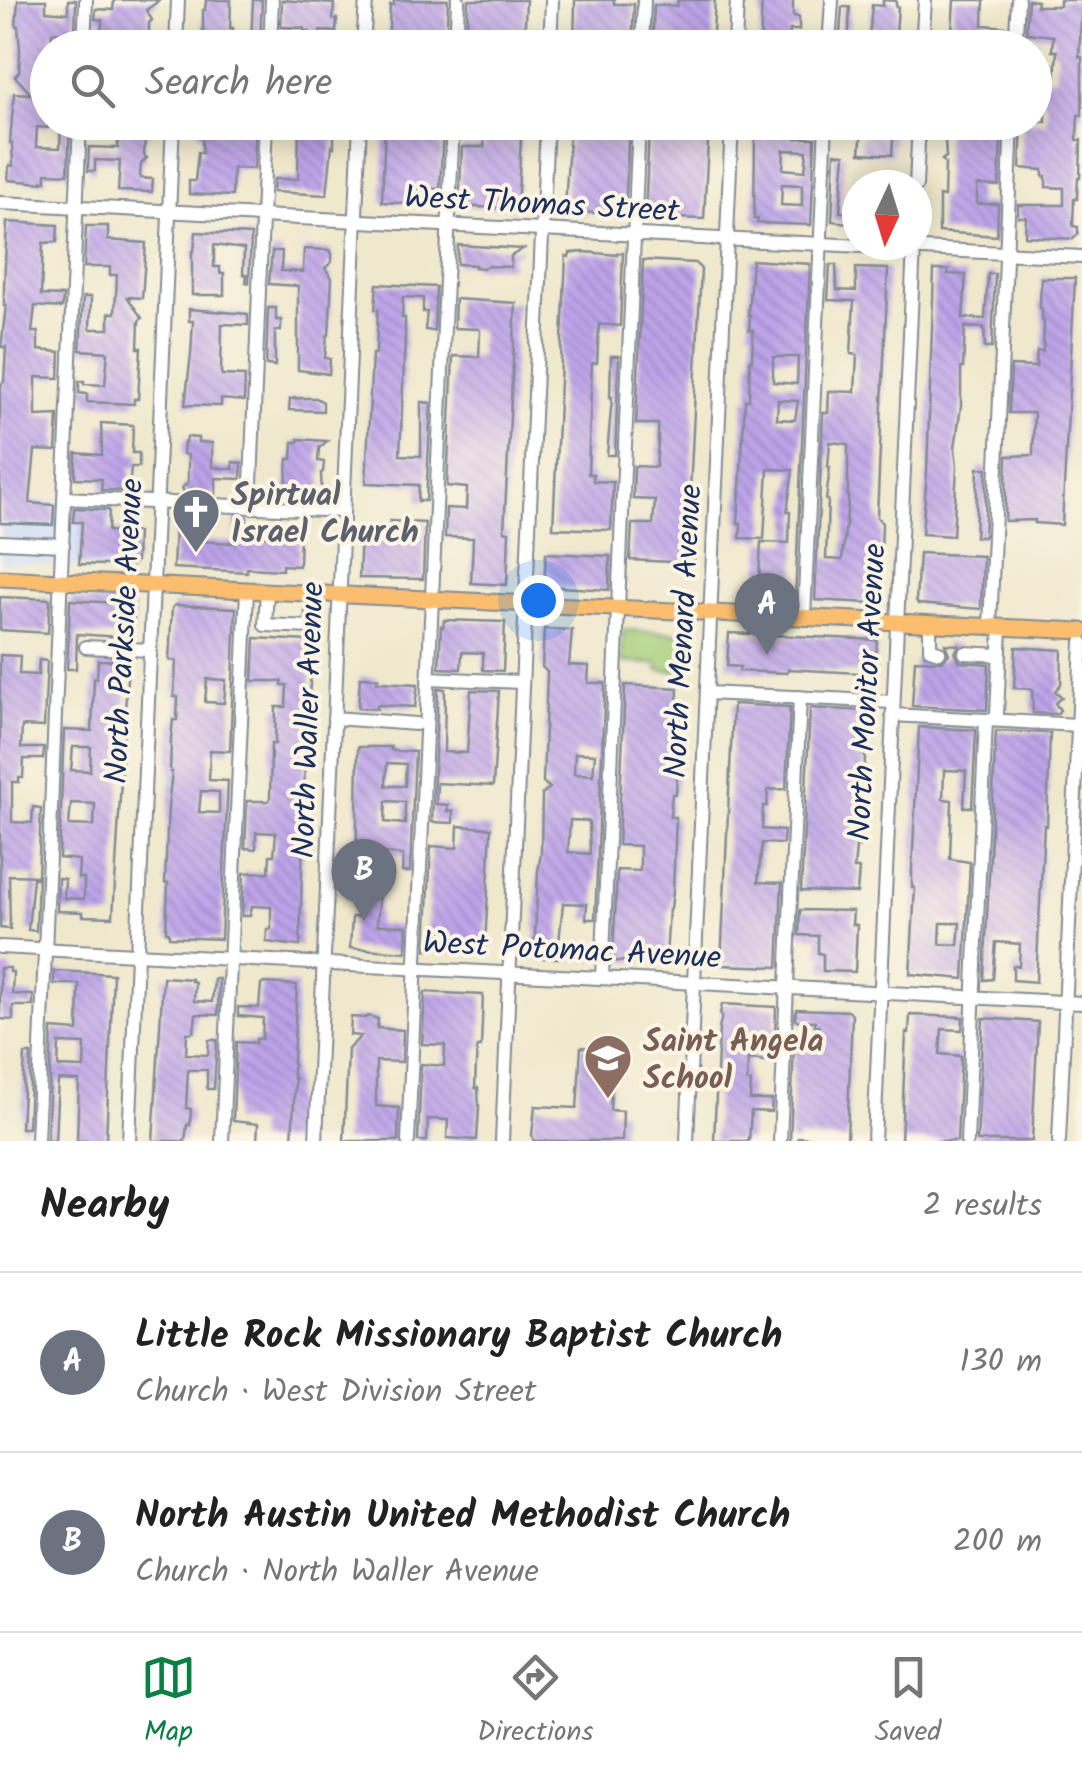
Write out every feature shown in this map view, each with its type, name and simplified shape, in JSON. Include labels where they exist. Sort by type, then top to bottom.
[{"type":"main road","points":[[0,578],[1082,631]]},
{"type":"street","points":[[85,30],[86,0]]},
{"type":"street","points":[[177,30],[178,0]]},
{"type":"street","points":[[271,30],[272,0]]},
{"type":"street","points":[[365,30],[366,0]]},
{"type":"street","points":[[457,30],[458,0]]},
{"type":"street","points":[[551,30],[552,0]]},
{"type":"street","points":[[643,30],[644,0]]},
{"type":"street","points":[[736,30],[737,0]]},
{"type":"street","points":[[831,30],[832,0]]},
{"type":"street","points":[[923,30],[924,0]]},
{"type":"street","points":[[1016,30],[1018,0]]},
{"type":"street","points":[[38,1141],[79,140]]},
{"type":"street","name":"North Parkside Avenue","points":[[129,1141],[172,140]]},
{"type":"street","points":[[250,506],[265,140]]},
{"type":"street","name":"North Waller Avenue","points":[[316,1141],[359,140]]},
{"type":"street","points":[[408,1141],[453,140]]},
{"type":"street","points":[[502,1141],[545,140]]},
{"type":"street","points":[[602,978],[638,140]]},
{"type":"street","name":"North Menard Avenue","points":[[687,1141],[731,140]]},
{"type":"street","points":[[804,618],[825,140]]},
{"type":"street","points":[[917,170],[918,140]]},
{"type":"street","points":[[966,1141],[992,717],[1000,655],[996,627],[1011,140]]},
{"type":"street","name":"West Thomas Street","points":[[0,203],[842,245]]},
{"type":"street","name":"West Thomas Street","points":[[932,248],[1082,258]]},
{"type":"street","name":"North Monitor Avenue","points":[[874,1141],[913,260]]},
{"type":"street","points":[[64,498],[344,511]]},
{"type":"street","points":[[0,542],[63,545]]},
{"type":"street","points":[[222,1141],[247,590]]},
{"type":"street","points":[[267,591],[265,625],[310,627],[314,594]]},
{"type":"street","points":[[930,624],[930,649],[939,652]]},
{"type":"street","points":[[1059,1141],[1082,642]]},
{"type":"street","points":[[86,647],[150,650]]},
{"type":"street","points":[[966,654],[1000,655]]},
{"type":"street","points":[[428,678],[521,682]]},
{"type":"street","points":[[707,693],[800,697],[992,717],[1080,716]]},
{"type":"street","points":[[780,1141],[800,697]]},
{"type":"street","points":[[334,718],[416,724]]},
{"type":"street","name":"West Potomac Avenue","points":[[0,947],[1082,1003]]},
{"type":"shaded area","points":[[0,499],[111,504],[108,568],[0,563]]},
{"type":"green space","points":[[623,630],[691,634],[690,672],[658,670],[658,664],[622,662]]},
{"type":"building","points":[[18,0],[46,0],[46,11],[68,13],[68,0],[76,0],[75,30],[30,30],[30,93],[15,76],[19,72],[20,50],[16,26]]},
{"type":"building","points":[[114,0],[160,0],[146,10],[152,20],[149,30],[102,30],[102,20],[95,19],[96,9],[113,10]]},
{"type":"building","points":[[206,0],[231,0],[233,30],[203,30]]},
{"type":"building","points":[[253,0],[262,0],[261,30],[252,30]]},
{"type":"building","points":[[282,0],[334,4],[336,30],[281,27]]},
{"type":"building","points":[[394,0],[448,0],[447,30],[389,30],[390,5],[394,5]]},
{"type":"building","points":[[468,0],[526,0],[525,30],[467,30]]},
{"type":"building","points":[[575,0],[634,4],[633,30],[574,30]]},
{"type":"building","points":[[678,0],[715,0],[713,30],[653,30],[654,5],[677,6]]},
{"type":"building","points":[[762,0],[793,0],[793,16],[799,17],[799,30],[761,30]]},
{"type":"building","points":[[883,0],[896,1],[896,30],[870,30],[872,5],[883,6]]},
{"type":"building","points":[[954,0],[984,0],[983,25],[1006,27],[1006,30],[952,30]]},
{"type":"building","points":[[1028,0],[1037,1],[1036,6],[1060,6],[1060,0],[1082,0],[1082,115],[1078,115],[1077,140],[1081,140],[1080,178],[1073,226],[1078,227],[1078,234],[1073,239],[1025,236],[1026,217],[1018,217],[1018,205],[1064,205],[1064,188],[1046,187],[1043,170],[1020,168],[1021,140],[1052,140],[1052,78],[1055,78],[1057,51],[1052,51],[1052,30],[1026,30]]},
{"type":"building","points":[[842,7],[850,7],[849,30],[840,30]]},
{"type":"building","points":[[14,93],[30,94],[30,140],[36,140],[36,147],[60,148],[60,140],[69,140],[68,174],[46,173],[42,183],[8,180],[9,165],[13,166],[10,143]]},
{"type":"building","points":[[118,140],[145,140],[147,158],[141,164],[140,178],[153,179],[152,192],[118,191],[120,161],[95,160],[95,171],[88,171],[89,147],[118,148]]},
{"type":"building","points":[[202,140],[255,140],[254,169],[233,168],[232,196],[189,194],[189,181],[195,181],[198,152],[202,153]]},
{"type":"building","points":[[299,140],[334,140],[327,195],[273,192],[274,179],[298,179]]},
{"type":"building","points":[[384,140],[442,140],[440,189],[419,188],[418,204],[382,202]]},
{"type":"building","points":[[484,140],[521,140],[517,209],[459,206],[462,147],[484,147]]},
{"type":"building","points":[[569,140],[628,140],[625,217],[586,212],[582,216],[565,209]]},
{"type":"building","points":[[649,140],[708,140],[704,219],[645,217]]},
{"type":"building","points":[[755,140],[815,140],[811,225],[757,223],[758,219],[754,219]],"holes":[[[784,150],[807,151],[805,171],[783,169]],[[782,184],[802,185],[802,206],[781,205]]]},
{"type":"building","points":[[861,140],[893,140],[892,155],[860,153]]},
{"type":"building","points":[[945,140],[1001,140],[999,186],[977,185],[977,204],[998,204],[997,236],[939,232],[939,196],[944,197],[942,160],[946,157]]},
{"type":"building","points":[[835,153],[845,154],[842,222],[832,221]]},
{"type":"building","points":[[7,222],[58,225],[57,242],[43,243],[41,295],[63,296],[62,308],[35,306],[32,332],[38,332],[38,350],[60,352],[59,378],[36,377],[36,416],[58,415],[56,451],[35,450],[30,503],[54,505],[53,525],[0,523],[0,394],[6,347],[1,347],[6,306]]},
{"type":"building","points":[[86,226],[108,226],[108,240],[146,243],[142,298],[127,297],[142,318],[138,399],[134,399],[134,404],[87,402],[87,394],[79,393],[79,381],[105,385],[108,352],[80,350],[83,297],[91,297],[90,329],[109,329],[109,313],[115,313],[117,275],[110,275],[110,267],[84,267]]},
{"type":"building","points":[[196,232],[251,235],[249,283],[243,274],[244,249],[214,245],[214,267],[220,267],[220,273],[224,273],[224,295],[192,295]]},
{"type":"building","points":[[458,245],[523,249],[511,256],[511,267],[482,268],[457,264]]},
{"type":"building","points":[[304,249],[330,250],[332,254],[332,262],[325,268],[332,278],[325,358],[330,359],[329,374],[298,370],[298,286],[269,284],[272,251],[282,251],[281,271],[303,272]]},
{"type":"building","points":[[623,253],[620,326],[599,324],[597,363],[592,363],[588,474],[593,474],[593,481],[613,482],[611,530],[553,528],[566,256]]},
{"type":"building","points":[[643,260],[695,263],[701,269],[688,532],[695,533],[694,563],[630,560],[632,524],[653,524],[655,500],[633,499],[634,466],[656,467],[658,443],[658,424],[636,424]]},
{"type":"building","points":[[752,260],[810,264],[795,599],[758,597],[761,542],[789,543],[787,512],[793,470],[768,469],[764,539],[740,538],[745,400],[749,400],[752,360],[753,330],[749,330]],"holes":[[[773,357],[798,357],[797,384],[773,382]],[[778,400],[798,401],[795,420],[777,419]]]},
{"type":"building","points":[[830,265],[836,265],[837,290],[856,291],[856,268],[888,269],[877,517],[882,523],[880,586],[877,599],[870,603],[815,600],[823,413],[828,413],[829,391],[855,392],[857,355],[851,354],[854,301],[828,300]],"holes":[[[830,442],[848,444],[842,560],[826,559]]]},
{"type":"building","points":[[934,270],[966,275],[963,318],[985,319],[988,274],[995,274],[992,348],[985,348],[984,328],[965,327],[955,448],[953,536],[922,534]]},
{"type":"building","points":[[1041,278],[1075,278],[1062,525],[1035,520],[1005,521],[1007,456],[1033,455],[1034,413],[1009,413],[1011,366],[1036,367],[1037,351],[1043,352]]},
{"type":"building","points":[[377,284],[436,287],[434,331],[425,330],[427,312],[423,312],[423,298],[403,297],[402,318],[405,338],[400,455],[421,456],[421,402],[431,403],[426,501],[418,501],[419,485],[366,483]]},
{"type":"building","points":[[455,299],[516,303],[504,531],[509,532],[507,585],[471,583],[473,538],[445,537],[446,508],[466,509],[467,488],[447,486],[453,356],[479,357],[479,329],[454,328]]},
{"type":"building","points":[[268,308],[276,308],[276,320],[281,320],[281,331],[275,331],[275,366],[266,365]]},
{"type":"building","points":[[189,309],[248,314],[248,325],[222,324],[221,372],[245,376],[244,401],[221,399],[221,406],[185,405],[193,321],[189,321]]},
{"type":"building","points":[[611,356],[619,356],[615,455],[607,455],[612,397]]},
{"type":"building","points":[[316,398],[323,402],[323,411],[289,410],[290,399]]},
{"type":"building","points":[[101,423],[133,425],[132,453],[139,453],[139,467],[131,467],[129,491],[101,490],[102,479],[75,478],[76,453],[102,455]]},
{"type":"building","points":[[187,437],[212,443],[212,467],[233,469],[233,462],[242,463],[241,479],[216,478],[216,495],[185,494],[182,488],[188,482],[188,455],[183,454]]},
{"type":"building","points":[[327,441],[319,448],[318,461],[324,462],[322,500],[292,499],[292,489],[286,489],[288,459],[292,459],[293,442]]},
{"type":"building","points":[[978,468],[987,468],[984,537],[975,537]]},
{"type":"building","points":[[74,508],[109,510],[108,531],[137,532],[136,562],[132,566],[79,564],[82,522],[73,522]]},
{"type":"building","points":[[183,514],[206,515],[205,519],[195,521],[194,541],[235,543],[236,516],[247,517],[246,535],[300,537],[299,566],[282,565],[282,570],[247,568],[247,572],[173,568],[175,528],[183,528]]},
{"type":"building","points":[[390,521],[425,523],[423,579],[359,578],[361,531],[390,531]]},
{"type":"building","points":[[546,553],[610,556],[609,590],[544,586]]},
{"type":"building","points":[[919,553],[983,556],[981,609],[918,604]]},
{"type":"building","points":[[0,597],[50,599],[48,633],[0,630]]},
{"type":"building","points":[[70,600],[131,604],[133,638],[77,634],[76,669],[67,669]]},
{"type":"building","points":[[172,608],[236,608],[230,751],[210,750],[209,780],[228,781],[221,939],[169,937],[166,932],[171,738],[178,697],[174,697],[176,661],[169,660]],"holes":[[[207,679],[226,680],[224,703],[205,702]],[[201,791],[219,792],[219,813],[199,812]]]},
{"type":"building","points":[[444,620],[505,622],[503,671],[483,670],[483,653],[462,652],[461,669],[439,668]]},
{"type":"building","points":[[544,629],[572,630],[569,665],[589,666],[588,683],[605,683],[595,919],[586,919],[587,904],[563,903],[559,942],[593,946],[593,961],[584,960],[584,956],[534,958],[542,794],[550,788],[543,782],[547,672],[542,667]],"holes":[[[575,753],[595,754],[593,775],[574,774]],[[570,820],[589,821],[590,854],[568,852]]]},
{"type":"building","points":[[729,633],[877,640],[875,674],[788,669],[787,673],[739,671],[740,667],[727,666]]},
{"type":"building","points":[[255,638],[308,641],[307,670],[311,670],[300,946],[266,942],[267,929],[271,929],[271,907],[252,906],[250,916],[242,916],[244,873],[269,872],[276,833],[256,832],[256,849],[245,848],[247,801],[270,799],[276,707],[286,707],[287,685],[282,685],[282,681],[253,681]]},
{"type":"building","points":[[945,644],[959,645],[955,653],[960,662],[989,664],[987,710],[912,706],[915,660],[942,661],[949,654]]},
{"type":"building","points":[[1016,647],[1062,650],[1061,684],[1055,691],[1062,697],[1055,703],[1060,710],[1057,714],[1033,713],[1032,689],[1014,688]]},
{"type":"building","points":[[0,655],[20,656],[19,674],[38,675],[39,660],[47,661],[44,727],[22,726],[21,748],[44,748],[43,759],[24,759],[23,778],[12,782],[12,822],[32,823],[33,807],[41,808],[38,876],[9,875],[10,929],[0,928]]},
{"type":"building","points":[[98,660],[128,661],[113,917],[57,911],[58,878],[65,879],[64,898],[84,899],[84,878],[78,878],[79,860],[59,858],[64,730],[92,731]],"holes":[[[73,747],[91,747],[90,771],[71,770]],[[71,803],[95,804],[94,826],[69,825]]]},
{"type":"building","points":[[360,677],[418,684],[415,707],[358,708]]},
{"type":"building","points":[[625,685],[678,688],[677,706],[683,708],[676,794],[672,794],[670,817],[676,817],[673,891],[663,963],[613,961],[617,870],[640,871],[640,846],[618,845]]},
{"type":"building","points":[[438,688],[445,689],[444,752],[467,753],[471,690],[499,691],[493,786],[437,783],[436,804],[448,805],[447,811],[453,811],[453,823],[432,822]]},
{"type":"building","points":[[733,704],[790,707],[786,789],[768,790],[767,806],[763,806],[762,829],[784,831],[783,844],[762,843],[758,882],[782,883],[778,967],[721,965]]},
{"type":"building","points":[[810,708],[867,711],[862,827],[854,869],[859,869],[857,893],[801,891]]},
{"type":"building","points":[[919,727],[976,730],[972,807],[964,807],[966,771],[944,770],[943,799],[952,800],[950,859],[970,862],[964,979],[910,974],[915,888],[912,870]],"holes":[[[941,923],[960,923],[958,945],[940,944]]]},
{"type":"building","points":[[996,731],[1050,733],[1036,982],[1013,980],[1013,966],[1019,966],[1020,944],[996,942],[993,979],[984,980]]},
{"type":"building","points":[[358,747],[415,752],[410,872],[402,872],[403,855],[383,853],[377,925],[407,926],[406,952],[350,948],[352,917],[359,917],[361,891],[356,890]],"holes":[[[387,763],[406,764],[405,786],[386,786]],[[386,801],[405,802],[405,824],[385,822]]]},
{"type":"building","points":[[458,826],[491,828],[485,948],[481,948],[481,953],[452,951],[453,933],[434,933],[433,950],[426,950],[431,846],[457,848]]},
{"type":"building","points":[[33,878],[38,878],[36,931],[28,930]]},
{"type":"building","points":[[800,910],[853,911],[852,924],[857,925],[855,972],[823,971],[818,936],[799,935]]},
{"type":"building","points":[[0,968],[13,972],[12,994],[33,995],[33,1006],[13,1006],[13,1020],[0,1019]]},
{"type":"building","points":[[54,971],[113,974],[106,1141],[77,1141],[79,1081],[58,1080],[55,1141],[47,1141],[52,1029],[78,1031],[79,984],[54,984]],"holes":[[[59,1043],[85,1044],[84,1068],[58,1067]]]},
{"type":"building","points":[[163,977],[191,979],[195,982],[194,1001],[212,1002],[214,979],[219,979],[218,1015],[196,1014],[194,1032],[187,1033],[186,1054],[208,1055],[209,1040],[217,1040],[214,1089],[207,1089],[207,1070],[188,1070],[186,1108],[191,1109],[185,1141],[153,1141]]},
{"type":"building","points":[[264,983],[297,985],[292,1141],[257,1141],[258,1124],[233,1121],[236,1042],[256,1043],[256,1039],[262,1039],[263,1018],[238,1016],[238,1007],[259,1008]]},
{"type":"building","points":[[425,992],[483,995],[475,1088],[479,1107],[477,1140],[447,1138],[448,1120],[428,1119],[427,1141],[418,1141],[421,1064],[444,1066],[445,1045],[422,1044]]},
{"type":"building","points":[[722,1004],[776,1007],[774,1062],[748,1059],[750,1100],[772,1100],[771,1112],[751,1111],[749,1141],[714,1141]]},
{"type":"building","points":[[796,1009],[849,1011],[852,1015],[847,1140],[798,1137],[797,1141],[790,1141],[794,1045],[818,1046],[819,1026],[815,1026],[815,1021],[795,1020]]},
{"type":"building","points":[[910,1015],[963,1017],[962,1030],[942,1029],[940,1054],[961,1056],[957,1141],[901,1141]]},
{"type":"building","points":[[351,1017],[378,1019],[377,1028],[403,1030],[402,1062],[376,1061],[376,1106],[399,1108],[398,1141],[344,1141],[348,1049],[361,1036],[350,1035]]},
{"type":"building","points":[[983,1018],[1038,1022],[1032,1141],[977,1141]]},
{"type":"building","points":[[581,1047],[614,1049],[610,1110],[623,1111],[622,1141],[534,1141],[535,1106],[577,1108]]},
{"type":"building","points":[[25,1054],[31,1054],[28,1128],[21,1128]]},
{"type":"place","name":"Spirtual Israel Church","points":[[196,554]]},
{"type":"place","name":"Little Rock Missionary Baptist Church","points":[[767,655]]},
{"type":"place","name":"North Austin United Methodist Church","points":[[364,921]]},
{"type":"place","name":"Saint Angela School","points":[[608,1100]]}]
